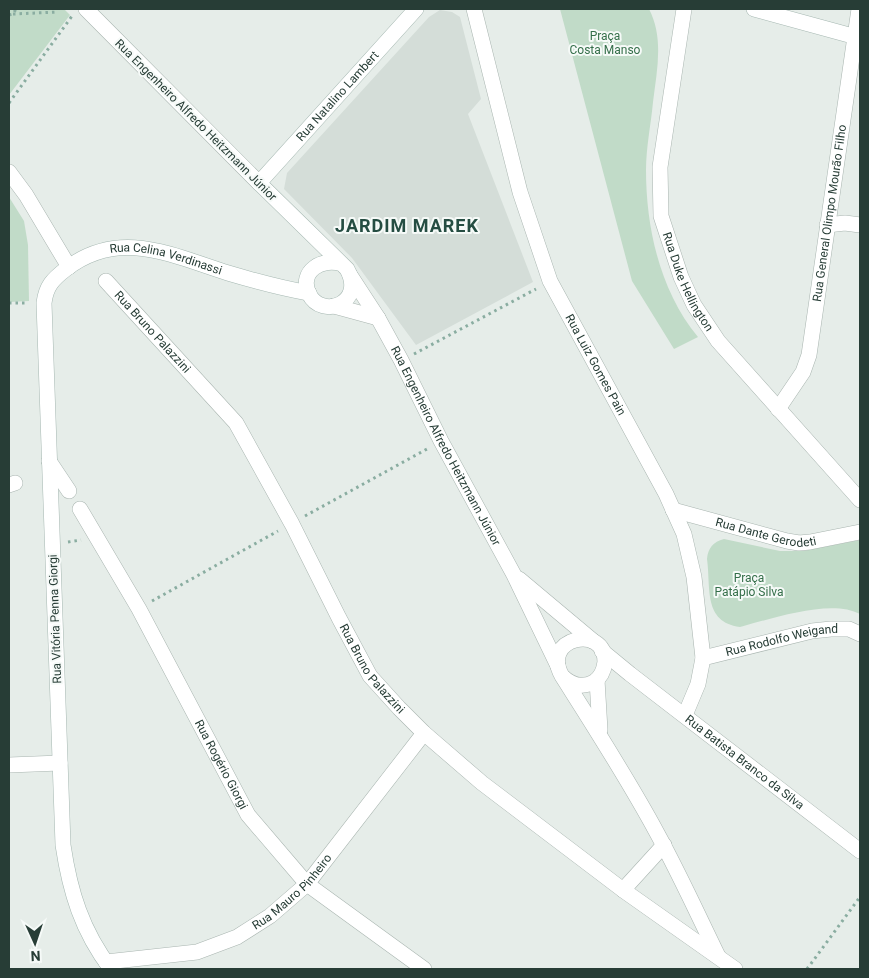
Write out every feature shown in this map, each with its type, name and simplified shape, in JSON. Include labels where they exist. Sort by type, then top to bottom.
[{"type":"street","name":"Rua Engenheiro Alfredo Heitzmann Júnior","points":[[86,9],[346,270],[378,318],[401,360],[441,441],[514,575],[560,672],[600,734],[664,845],[718,957]]},
{"type":"street","name":"Rua Natalino Lambert","points":[[259,183],[416,9]]},
{"type":"street","name":"Rua Luiz Gomes Pain","points":[[474,9],[520,192],[550,281],[666,494],[684,534],[694,577],[703,658],[698,684],[685,715]]},
{"type":"street","name":"Rua Duke Hellington","points":[[684,9],[660,167],[661,216],[681,277],[694,305],[718,341],[860,500]]},
{"type":"street","points":[[754,9],[858,37]]},
{"type":"street","name":"Rua General Olimpo Mourão Filho","points":[[778,409],[802,372],[809,355],[858,37],[859,9]]},
{"type":"street","points":[[9,172],[26,195],[69,267]]},
{"type":"street","points":[[828,225],[845,222],[860,225]]},
{"type":"street","name":"Rua Engenheiro Alfredo Heitzmann Júnior","points":[[308,230],[320,247],[316,266]]},
{"type":"street","name":"Rua Celina Verdinassi","points":[[69,267],[84,257],[111,248],[133,247],[154,250],[265,285],[308,288]]},
{"type":"street","points":[[329,262],[346,270],[352,281],[350,294],[346,300],[328,307],[316,302],[308,288],[308,276],[316,266],[329,262]]},
{"type":"street","name":"Rua Vitória Penna Giorgi","points":[[69,267],[56,277],[46,291],[44,303],[63,845],[68,877],[78,910],[90,936],[109,966]]},
{"type":"street","name":"Rua Bruno Palazzini","points":[[106,281],[236,424],[292,524],[370,676],[424,733],[482,783],[623,890],[735,969]]},
{"type":"street","points":[[334,306],[378,318]]},
{"type":"street","points":[[49,461],[69,491]]},
{"type":"street","name":"Rua Rogério Giorgi","points":[[80,509],[139,609],[248,815],[307,884],[424,969]]},
{"type":"street","name":"Rua Dante Gerodeti","points":[[673,510],[787,542],[799,543],[860,532]]},
{"type":"street","name":"Rua Engenheiro Alfredo Heitzmann Júnior","points":[[514,575],[599,647]]},
{"type":"street","name":"Rua Rodolfo Weigand","points":[[703,658],[812,631],[850,629],[860,634]]},
{"type":"street","points":[[582,639],[599,647],[605,660],[600,673],[592,683],[581,685],[571,683],[560,672],[559,654],[568,643],[582,639]]},
{"type":"street","name":"Rua Batista Branco da Silva","points":[[599,647],[630,674],[860,851]]},
{"type":"street","name":"Rua Engenheiro Alfredo Heitzmann Júnior","points":[[600,673],[597,702],[600,734]]},
{"type":"street","name":"Rua Batista Branco da Silva","points":[[600,673],[630,674]]},
{"type":"street","name":"Rua Mauro Pinheiro","points":[[109,966],[197,952],[237,937],[270,916],[307,884],[424,733]]},
{"type":"street","points":[[9,765],[60,763]]},
{"type":"street","points":[[623,890],[664,845]]},
{"type":"path","points":[[11,14],[16,9]]},
{"type":"path","points":[[11,14],[58,12]]},
{"type":"path","points":[[9,102],[71,18]]},
{"type":"path","points":[[411,355],[550,281]]},
{"type":"path","points":[[139,609],[441,441]]},
{"type":"path","points":[[52,545],[97,536]]},
{"type":"path","points":[[807,969],[860,897]]},
{"type":"shaded area","points":[[440,10],[452,12],[460,17],[481,99],[468,114],[533,282],[416,345],[352,258],[284,189],[287,173],[429,17]]},
{"type":"green space","points":[[9,9],[64,9],[70,15],[9,95]]},
{"type":"green space","name":"Praça Costa Manso","points":[[560,9],[649,9],[654,20],[657,31],[658,54],[646,161],[652,236],[665,279],[674,300],[698,337],[674,349],[632,281]]},
{"type":"green space","points":[[9,197],[24,221],[28,245],[29,301],[9,302]]},
{"type":"green space","name":"Praça Patápio Silva","points":[[724,539],[780,551],[803,551],[860,540],[860,614],[833,608],[817,609],[784,615],[740,627],[728,624],[714,611],[711,602],[707,559],[712,546]]},
{"type":"district","name":"JARDIM MAREK","points":[[407,225]]}]
